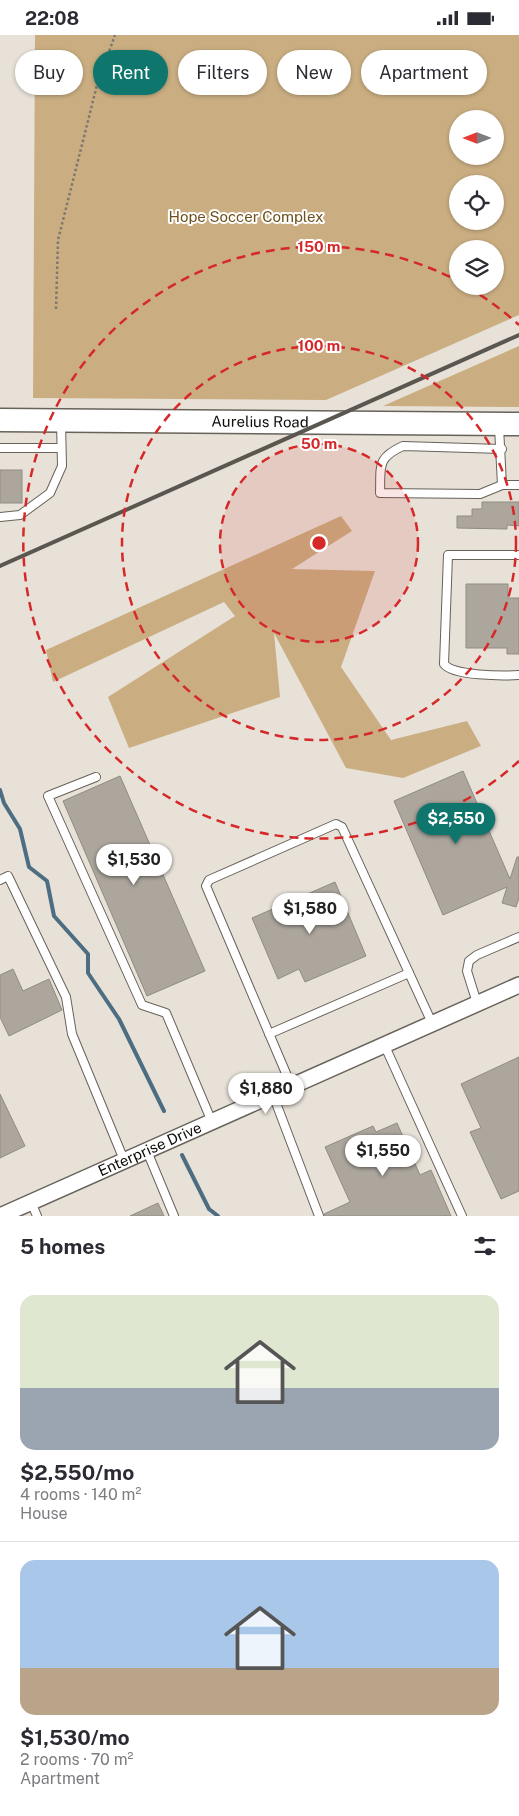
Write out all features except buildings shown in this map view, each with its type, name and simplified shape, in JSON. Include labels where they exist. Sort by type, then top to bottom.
[{"type":"street","name":"Aurelius Road","points":[[0,420],[509,424]]},
{"type":"street","name":"Enterprise Drive","points":[[1,1216],[34,1209],[124,1160],[519,985]]},
{"type":"lane","points":[[0,517],[20,515],[50,493],[62,466],[61,420]]},
{"type":"lane","points":[[502,485],[502,449],[509,424]]},
{"type":"lane","points":[[502,449],[403,446],[390,452],[381,463],[380,493],[480,494],[502,485],[519,485]]},
{"type":"lane","points":[[0,448],[62,448]]},
{"type":"lane","points":[[519,555],[448,555],[444,663],[447,667],[489,676],[519,675]]},
{"type":"lane","points":[[96,777],[48,796],[142,1005],[166,1013],[212,1122]]},
{"type":"lane","points":[[291,1085],[206,886],[208,880],[336,824],[339,825],[342,827],[432,1023]]},
{"type":"lane","points":[[0,880],[8,876],[66,997],[72,1033],[124,1160]]},
{"type":"lane","points":[[477,1003],[467,971],[469,961],[477,955],[519,937]]},
{"type":"lane","points":[[269,1034],[409,973]]},
{"type":"lane","points":[[384,1044],[444,1172],[462,1216]]},
{"type":"lane","points":[[272,1095],[319,1216]]},
{"type":"lane","points":[[146,1151],[174,1216]]},
{"type":"path","points":[[56,309],[58,240],[97,85],[115,35]]},
{"type":"green space","name":"Hope Soccer Complex","points":[[35,35],[519,35],[519,315],[326,400],[33,398],[35,95],[83,95],[83,50],[35,50]]},
{"type":"green space","points":[[519,346],[519,407],[383,406]]},
{"type":"green space","points":[[341,516],[352,531],[292,569],[375,571],[341,667],[391,740],[467,721],[481,746],[403,778],[346,768],[274,633],[280,697],[129,748],[108,697],[235,616],[224,602],[53,682],[46,650]]},
{"type":"waterway","points":[[0,790],[4,803],[20,829],[29,867],[47,881],[54,916],[88,954],[88,973],[119,1019],[164,1111]]},
{"type":"waterway","points":[[182,1155],[209,1209],[218,1216]]},
{"type":"railway","points":[[0,566],[519,335]]}]
